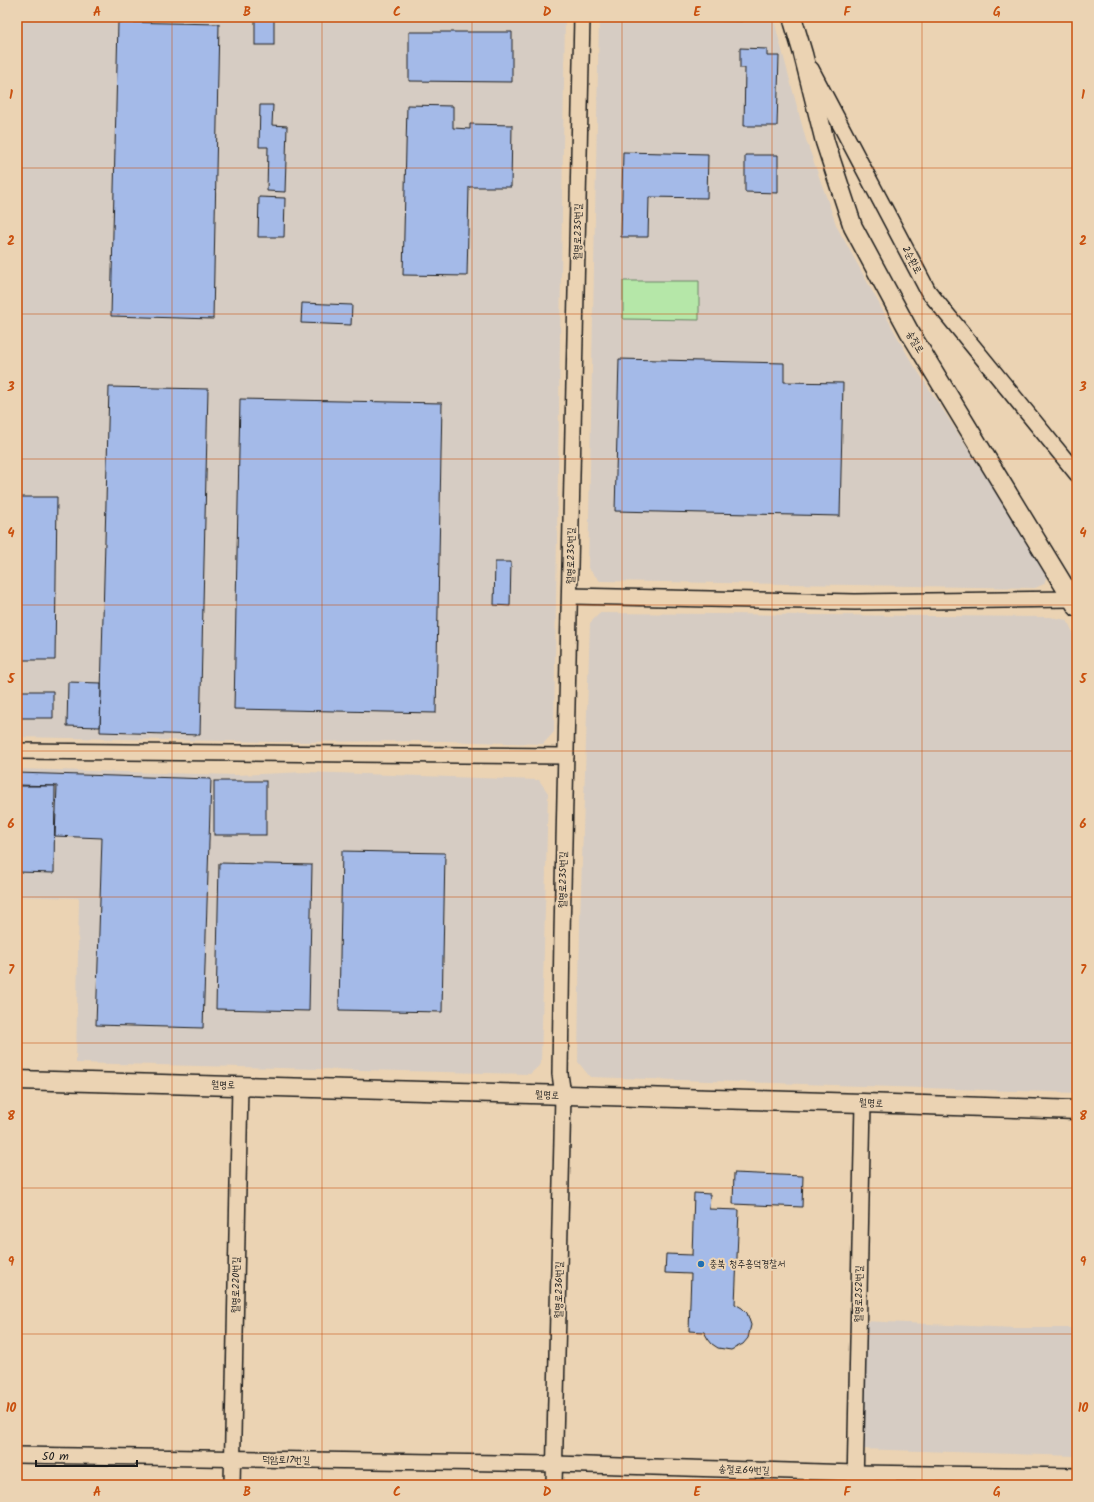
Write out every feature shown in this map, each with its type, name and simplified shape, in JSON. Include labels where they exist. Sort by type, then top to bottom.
[{"type":"street","name":"월명로235번길","points":[[563,1095],[560,1074],[582,17]]},
{"type":"street","name":"2순환로","points":[[792,17],[803,54],[928,291],[1077,474]]},
{"type":"street","name":"송절로","points":[[803,54],[825,142],[854,227],[909,331],[1075,600]]},
{"type":"street","points":[[570,596],[855,602],[1075,600]]},
{"type":"street","points":[[17,751],[566,756]]},
{"type":"street","name":"월명로","points":[[17,1080],[1077,1110]]},
{"type":"street","name":"월명로220번길","points":[[232,1485],[240,1086]]},
{"type":"street","name":"월명로236번길","points":[[554,1485],[563,1095]]},
{"type":"street","name":"월명로252번길","points":[[855,1479],[863,1103]]},
{"type":"street","name":"덕암로17번길","points":[[17,1455],[555,1464]]},
{"type":"street","name":"송절로64번길","points":[[555,1464],[855,1479],[1077,1476]]},
{"type":"shaded area","points":[[17,17],[565,17],[554,732],[543,744],[444,741],[277,742],[17,737]]},
{"type":"shaded area","points":[[599,17],[773,17],[806,140],[837,227],[908,356],[1044,566],[1047,575],[1044,584],[1035,588],[600,581],[588,568]]},
{"type":"shaded area","points":[[600,613],[1050,617],[1067,620],[1077,641],[1077,1093],[590,1077],[578,1062],[580,920],[590,623]]},
{"type":"shaded area","points":[[17,769],[235,775],[306,772],[539,780],[548,793],[541,1064],[530,1074],[76,1063],[79,898],[17,896]]},
{"type":"shaded area","points":[[863,1321],[1015,1328],[1077,1328],[1077,1456],[858,1449]]},
{"type":"green space","points":[[623,281],[699,281],[699,320],[623,319]]},
{"type":"building","points":[[255,17],[274,17],[274,45],[255,45]]},
{"type":"building","points":[[688,17],[742,17],[742,21],[688,20]]},
{"type":"building","points":[[118,22],[219,24],[213,319],[111,316]]},
{"type":"building","points":[[409,32],[512,32],[512,82],[409,81]]},
{"type":"building","points":[[740,48],[767,49],[767,56],[779,56],[777,126],[744,126],[745,68],[740,68]]},
{"type":"building","points":[[260,105],[273,105],[272,125],[287,126],[285,192],[267,191],[268,147],[259,147]]},
{"type":"building","points":[[407,105],[453,106],[453,128],[470,129],[470,124],[512,125],[511,187],[469,187],[467,276],[403,275]]},
{"type":"building","points":[[623,152],[708,154],[707,198],[649,197],[648,237],[621,237]]},
{"type":"building","points":[[745,155],[778,155],[778,193],[745,192]]},
{"type":"building","points":[[259,197],[285,198],[284,237],[258,237]]},
{"type":"building","points":[[302,303],[352,305],[351,325],[301,323]]},
{"type":"building","points":[[619,359],[784,363],[784,382],[843,383],[840,516],[615,511]]},
{"type":"building","points":[[109,387],[208,389],[200,735],[100,732]]},
{"type":"building","points":[[240,399],[442,403],[436,713],[234,709]]},
{"type":"building","points":[[17,497],[57,497],[55,660],[17,660]]},
{"type":"building","points":[[495,562],[511,562],[510,606],[494,605]]},
{"type":"building","points":[[68,682],[101,683],[100,727],[67,726]]},
{"type":"building","points":[[17,686],[18,691],[53,691],[53,718],[17,718]]},
{"type":"building","points":[[17,773],[211,779],[203,1028],[96,1025],[102,838],[55,836],[57,786],[17,785]]},
{"type":"building","points":[[214,781],[266,781],[266,835],[214,835]]},
{"type":"building","points":[[17,786],[55,786],[54,873],[17,872]]},
{"type":"building","points":[[342,851],[445,853],[442,1012],[339,1010]]},
{"type":"building","points":[[219,863],[312,865],[309,1011],[216,1009]]},
{"type":"building","points":[[734,1173],[803,1176],[802,1207],[733,1204]]},
{"type":"building","name":"충북 청주흥덕경찰서","points":[[694,1193],[710,1194],[709,1209],[739,1210],[735,1304],[747,1313],[751,1325],[748,1338],[743,1344],[731,1350],[718,1348],[712,1344],[704,1332],[689,1331],[691,1274],[665,1273],[666,1254],[692,1255]]},
{"type":"place","name":"충북 청주흥덕경찰서","points":[[701,1264]]}]
